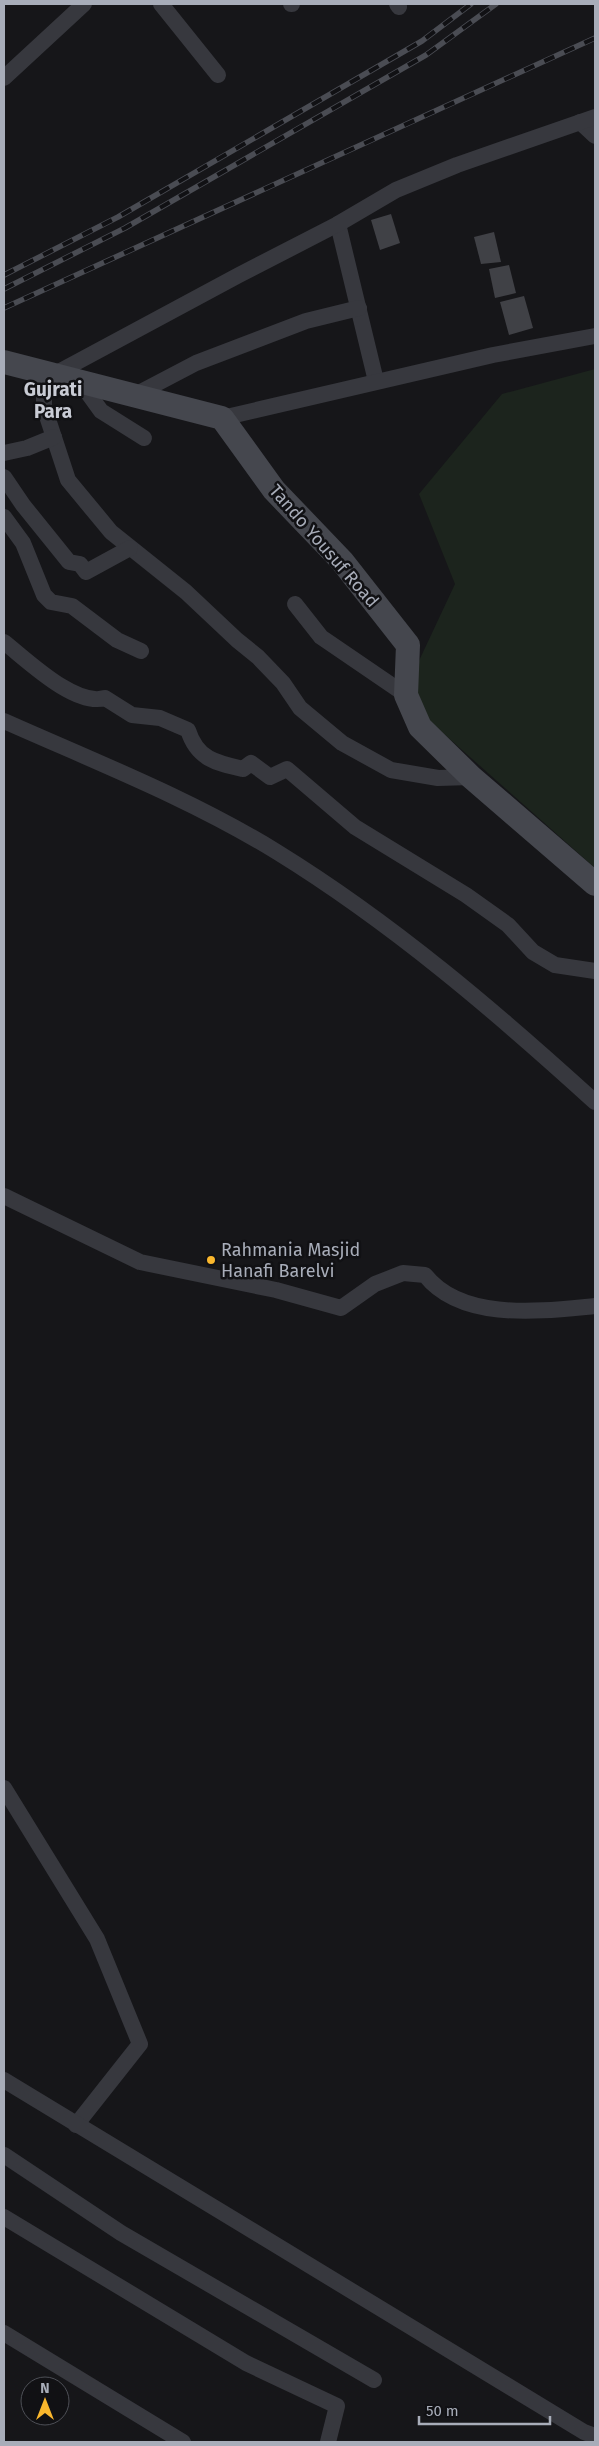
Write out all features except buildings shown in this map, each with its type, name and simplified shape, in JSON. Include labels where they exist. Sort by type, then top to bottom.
[{"type":"street","points":[[161,4],[218,75]]},
{"type":"street","points":[[4,78],[76,6]]},
{"type":"street","points":[[49,374],[338,224],[396,190],[457,165],[588,120],[595,136]]},
{"type":"street","points":[[338,224],[376,381]]},
{"type":"street","points":[[135,395],[196,363],[306,321],[359,308]]},
{"type":"street","points":[[4,362],[222,418],[493,355],[595,336]]},
{"type":"street","points":[[49,374],[44,407],[68,480],[111,532],[186,592],[258,657],[283,683],[300,708],[342,743],[391,770],[438,778],[471,777]]},
{"type":"street","points":[[80,382],[101,411],[144,438]]},
{"type":"street","name":"Tando Yousuf Road","points":[[222,418],[274,490],[342,561],[408,645],[406,695],[420,727],[471,777],[595,884]]},
{"type":"street","points":[[4,454],[27,448],[54,436]]},
{"type":"street","points":[[4,478],[69,562],[80,564],[86,572],[130,548]]},
{"type":"street","points":[[4,517],[23,542],[44,595],[51,602],[72,606],[117,640],[141,651]]},
{"type":"street","points":[[295,604],[321,637],[406,695]]},
{"type":"street","points":[[4,642],[60,686],[96,701],[105,698],[132,715],[160,718],[188,730],[192,744],[204,756],[218,764],[242,770],[251,763],[270,777],[287,769],[355,827],[466,895],[508,924],[533,952],[555,964],[595,971]]},
{"type":"street","points":[[4,721],[167,793],[276,851],[372,915],[478,998],[595,1102]]},
{"type":"street","points":[[4,1196],[140,1262],[276,1290],[341,1308],[376,1284],[402,1273],[425,1275],[435,1287],[453,1298],[494,1309],[546,1311],[595,1306]]},
{"type":"street","points":[[4,1788],[97,1939],[140,2044],[76,2124]]},
{"type":"street","points":[[4,2080],[584,2432],[595,2436]]},
{"type":"street","points":[[4,2155],[121,2233],[374,2380]]},
{"type":"street","points":[[4,2217],[246,2363],[337,2406],[328,2442]]},
{"type":"street","points":[[4,2333],[183,2442]]},
{"type":"shaded area","points":[[595,369],[595,868],[417,710],[417,665],[455,584],[419,494],[502,394]]},
{"type":"railway","points":[[4,275],[118,217],[422,41],[471,4]]},
{"type":"railway","points":[[4,289],[125,228],[426,55],[496,4]]},
{"type":"railway","points":[[4,308],[595,38]]},
{"type":"place","name":"Rahmania Masjid Hanafi Barelvi","points":[[211,1260]]},
{"type":"district","name":"Gujrati Para","points":[[53,400]]}]
